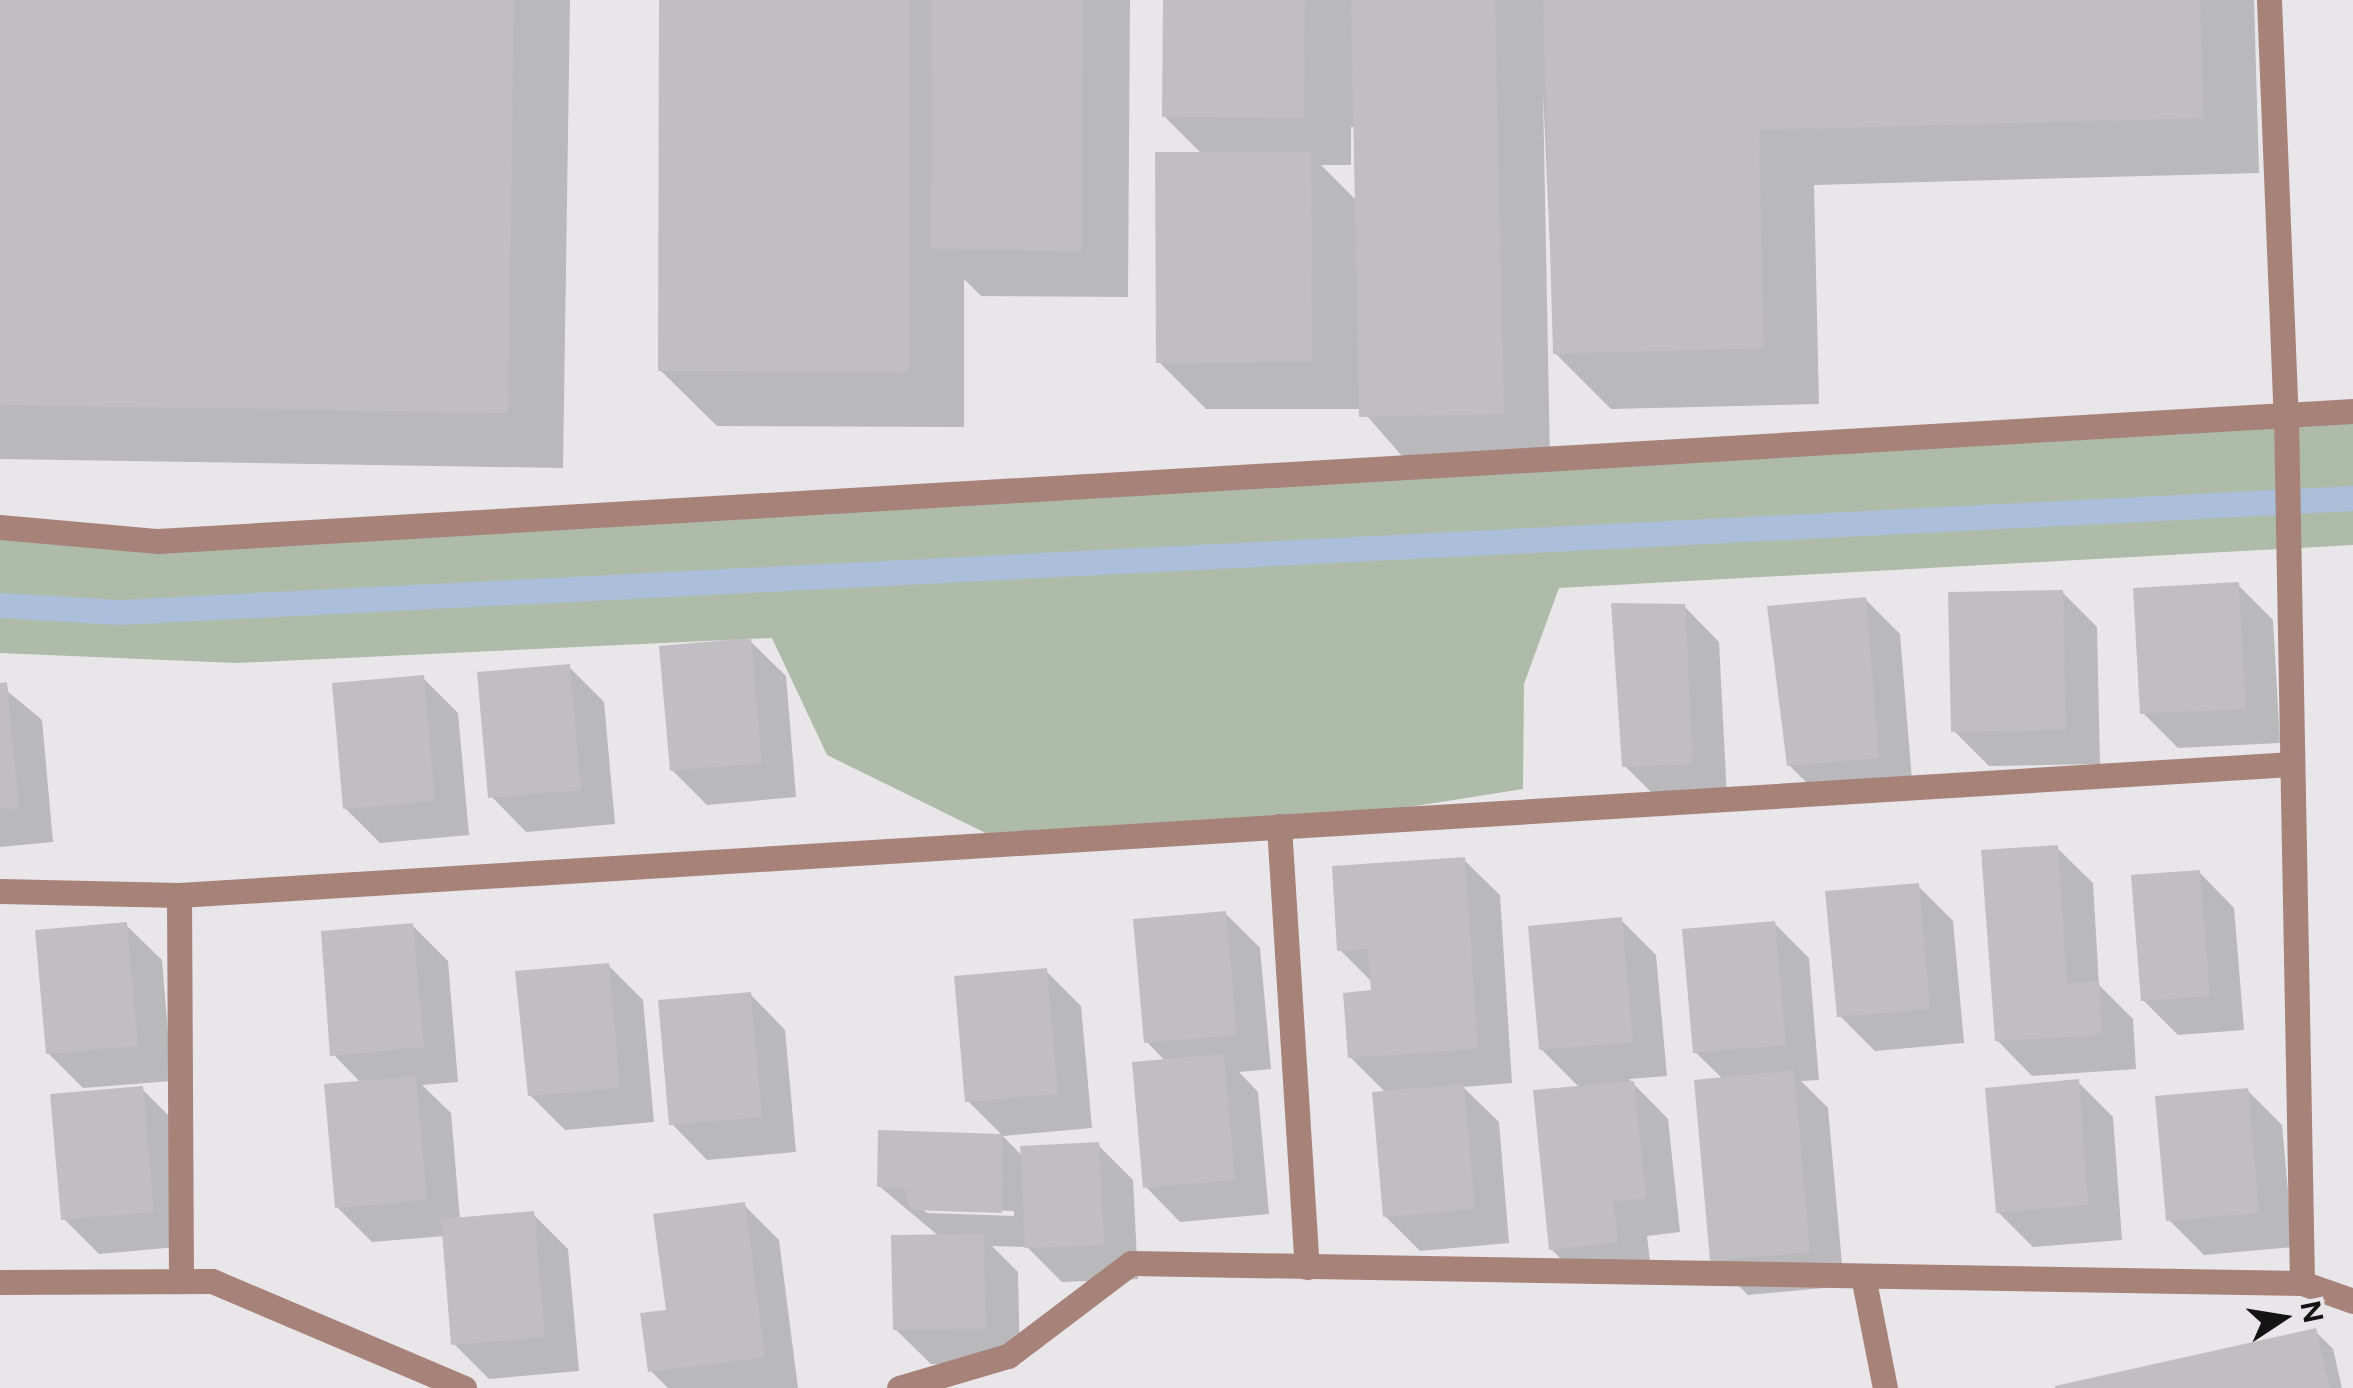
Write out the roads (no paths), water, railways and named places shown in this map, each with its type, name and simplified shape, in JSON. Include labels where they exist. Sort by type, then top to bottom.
[{"type":"street","points":[[2269,0],[2286,417],[2302,1283]]},
{"type":"street","points":[[0,527],[158,541],[2353,412]]},
{"type":"street","points":[[0,891],[179,895],[2292,764]]},
{"type":"street","points":[[1278,826],[1308,1266]]},
{"type":"street","points":[[179,895],[181,1282]]},
{"type":"street","points":[[899,1388],[1008,1356],[1131,1264],[2302,1283],[2353,1301]]},
{"type":"street","points":[[1863,1276],[1885,1388]]},
{"type":"street","points":[[0,1282],[212,1281],[428,1380],[464,1388]]},
{"type":"waterway","points":[[0,605],[119,612],[2353,498]]}]
